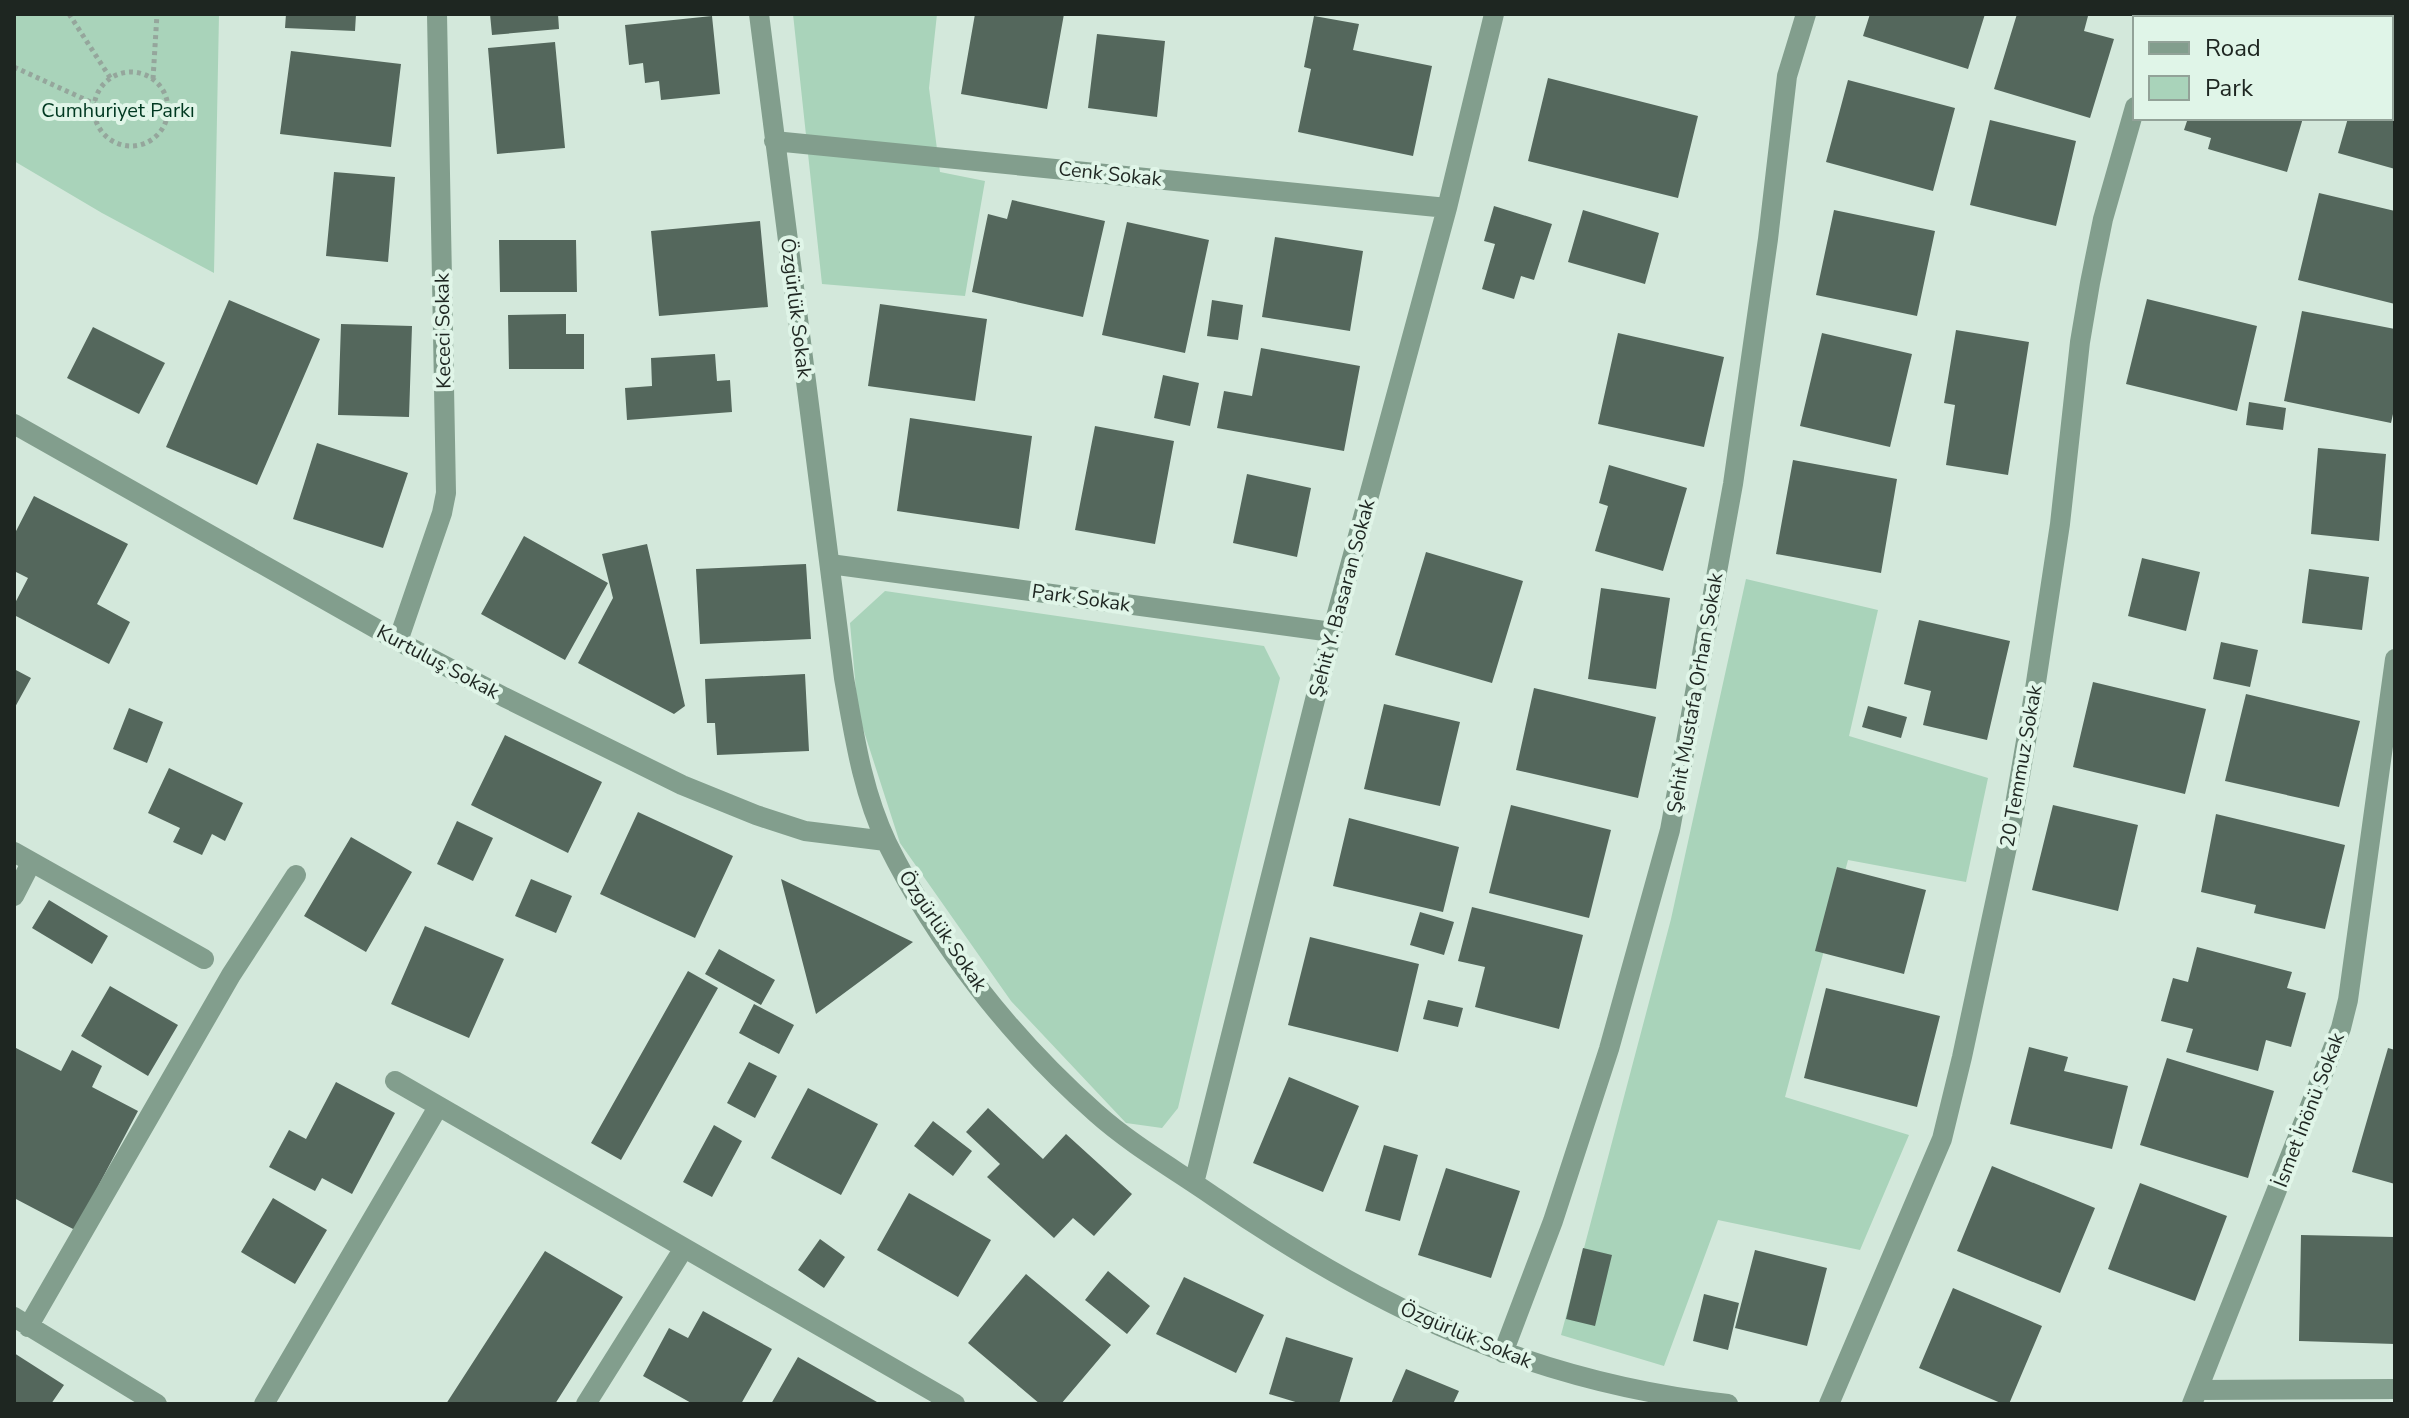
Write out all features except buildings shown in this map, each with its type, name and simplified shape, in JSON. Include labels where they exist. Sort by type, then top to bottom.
[{"type":"street","name":"Kececi Sokak","points":[[398,641],[446,493],[437,14]]},
{"type":"street","name":"Özgürlük Sokak","points":[[759,14],[854,735],[867,792],[886,841],[907,880],[952,949],[1034,1053],[1098,1115],[1256,1226],[1331,1272],[1434,1326],[1534,1364],[1620,1388],[1728,1404]]},
{"type":"street","name":"Şehit Y. Basaran Sokak","points":[[1194,1183],[1332,632],[1447,208],[1494,14]]},
{"type":"street","name":"Şehit Mustafa Orhan Sokak","points":[[1503,1353],[1553,1221],[1609,1049],[1670,830],[1733,484],[1768,239],[1787,76],[1806,14]]},
{"type":"street","name":"20 Temmuz Sokak","points":[[1829,1404],[1942,1139],[1962,1057],[2011,828],[2035,689],[2060,524],[2090,283],[2103,219],[2133,114]]},
{"type":"street","name":"Cenk Sokak","points":[[774,141],[1447,208]]},
{"type":"street","name":"Kurtuluş Sokak","points":[[14,424],[398,641],[682,785],[805,831],[886,841]]},
{"type":"street","name":"Park Sokak","points":[[830,564],[1332,632]]},
{"type":"street","name":"İsmet İnönü Sokak","points":[[2195,1397],[2341,1028],[2348,1000],[2395,659]]},
{"type":"street","points":[[14,896],[22,858],[204,959]]},
{"type":"street","points":[[157,1404],[21,1322],[231,975],[296,875]]},
{"type":"street","points":[[395,1081],[684,1248],[919,1395],[955,1404]]},
{"type":"street","points":[[264,1404],[438,1107]]},
{"type":"street","points":[[586,1404],[684,1248]]},
{"type":"street","points":[[2195,1397],[2395,1389]]},
{"type":"path","points":[[69,14],[111,79]]},
{"type":"path","points":[[153,80],[157,14]]},
{"type":"path","points":[[14,67],[95,104]]},
{"type":"path","points":[[132,73],[153,80],[166,99],[168,112],[160,131],[142,145],[118,144],[109,139],[96,123],[95,104],[99,90],[111,79],[132,73]]},
{"type":"green space","name":"Cumhuriyet Parkı","points":[[14,14],[219,14],[214,273],[14,161]]},
{"type":"green space","points":[[793,14],[937,14],[929,88],[940,172],[985,181],[965,296],[822,284]]},
{"type":"green space","points":[[1746,579],[1878,610],[1849,736],[1988,778],[1966,882],[1848,860],[1785,1097],[1909,1135],[1860,1250],[1718,1220],[1664,1366],[1561,1335],[1671,919]]},
{"type":"green space","points":[[885,591],[1264,646],[1280,678],[1178,1108],[1162,1128],[1126,1123],[1011,1001],[900,843],[858,713],[850,623]]}]
